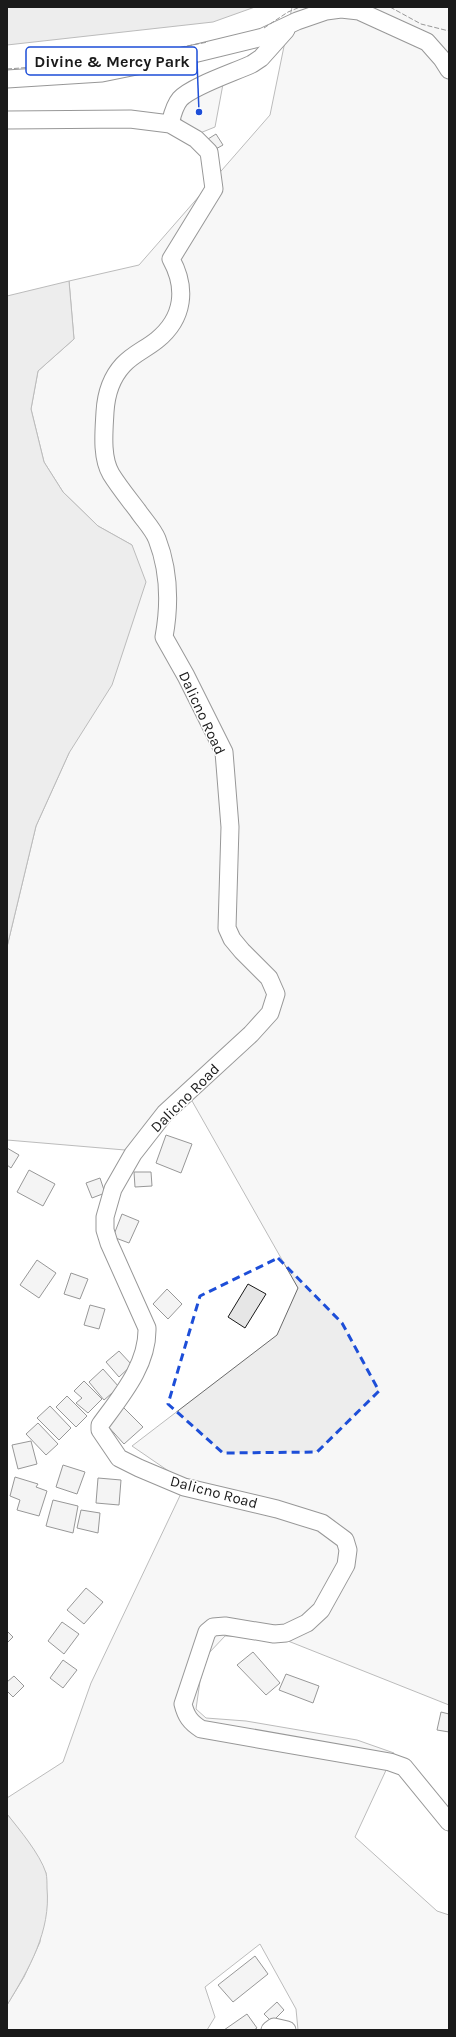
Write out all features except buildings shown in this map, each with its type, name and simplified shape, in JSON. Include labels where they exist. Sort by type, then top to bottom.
[{"type":"street","points":[[7,79],[102,73],[236,45],[263,37],[326,12],[342,9],[359,11],[427,42],[442,59],[449,70]]},
{"type":"street","points":[[7,120],[130,119],[170,124],[175,106],[181,98],[195,89],[261,58],[291,25]]},
{"type":"street","name":"Dalicno Road","points":[[170,124],[196,139],[209,152],[214,189],[171,259],[178,273],[182,292],[179,306],[171,326],[156,341],[137,352],[122,366],[113,379],[106,398],[103,434],[110,473],[156,538],[167,580],[169,613],[164,637],[186,676],[224,752],[230,827],[227,928],[232,939],[242,951],[269,978],[276,994],[270,1013],[251,1034],[165,1113],[133,1154],[113,1189],[105,1217],[105,1230],[109,1244],[147,1328],[147,1341],[143,1358],[125,1389],[100,1425],[100,1430],[119,1458],[139,1468],[184,1487],[277,1509],[322,1523],[345,1540],[348,1550],[346,1565],[321,1610],[307,1623],[298,1628],[280,1634],[225,1626],[213,1626],[207,1632],[183,1704],[185,1715],[192,1723],[201,1729],[390,1762],[404,1767],[449,1822]]},
{"type":"street","points":[[270,2030],[274,2027],[287,2030]]},
{"type":"highlighted area","points":[[278,1258],[342,1323],[379,1391],[317,1452],[223,1453],[168,1404],[200,1296]]},
{"type":"shaded area","points":[[7,7],[255,7],[213,22],[7,45]]},
{"type":"shaded area","points":[[292,7],[449,7],[449,1705],[278,1637],[225,1636],[208,1654],[200,1681],[196,1709],[206,1718],[246,1721],[357,1740],[394,1753],[355,1837],[437,1911],[449,1915],[449,2030],[298,2030],[296,2009],[260,1944],[205,1987],[215,2017],[207,2030],[7,2030],[7,2005],[24,1977],[40,1942],[46,1873],[30,1845],[7,1814],[7,1798],[63,1762],[91,1683],[186,1483],[132,1446],[277,1335],[298,1288],[183,1085],[125,1150],[7,1140],[7,947],[36,826],[69,753],[132,545],[98,526],[63,492],[44,462],[31,409],[38,371],[74,339],[69,281],[139,265],[270,115]]},
{"type":"shaded area","points":[[223,84],[215,127],[200,133],[181,120],[180,111],[183,106],[203,92]]},
{"type":"shaded area","points":[[69,281],[74,339],[38,371],[31,409],[44,462],[63,492],[98,526],[132,545],[146,582],[112,685],[69,753],[36,826],[7,947],[7,296]]},
{"type":"shaded area","points":[[7,1814],[29,1842],[43,1866],[47,1876],[47,1904],[46,1919],[37,1949],[23,1978],[7,2005]]},
{"type":"fence","points":[[264,28],[288,12],[300,7]]},
{"type":"fence","points":[[390,7],[421,24],[449,31]]},
{"type":"fence","points":[[7,69],[102,62],[208,42]]},
{"type":"place","name":"Divine & Mercy Park","points":[[199,112]]}]
